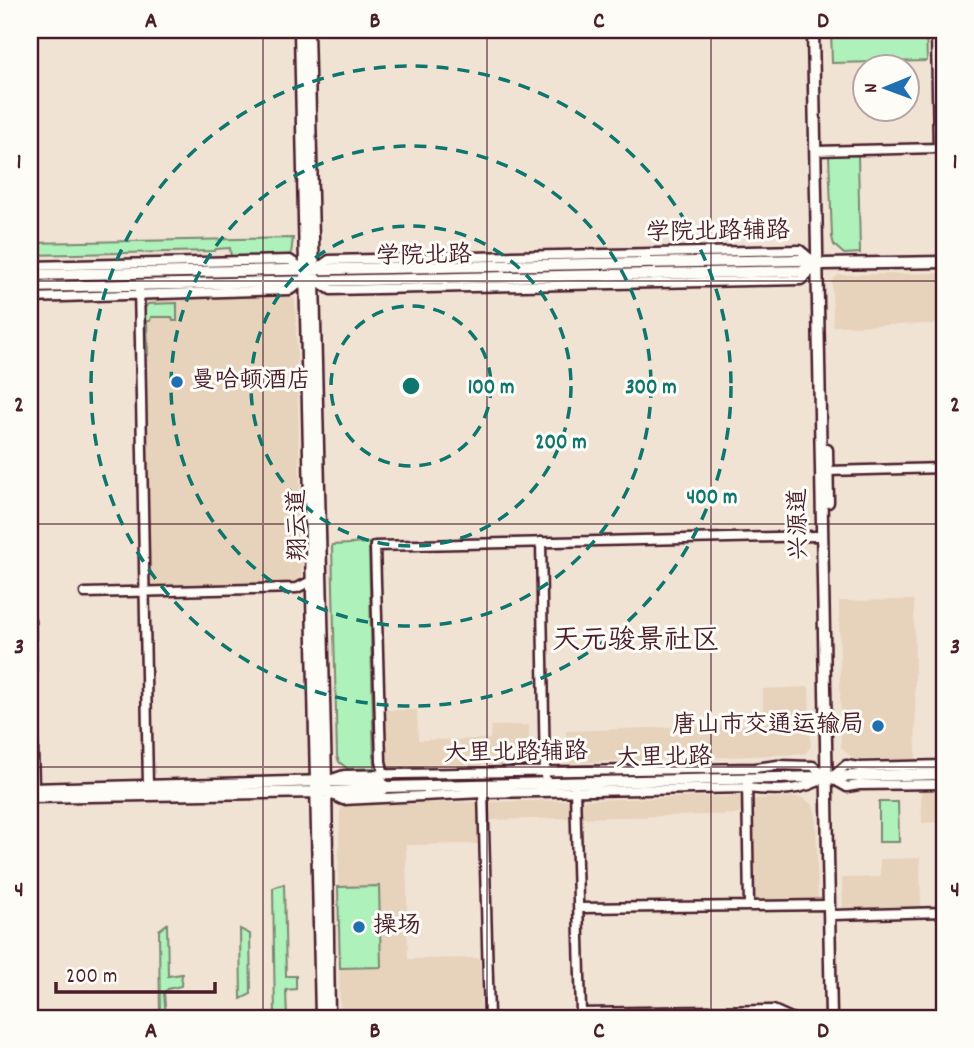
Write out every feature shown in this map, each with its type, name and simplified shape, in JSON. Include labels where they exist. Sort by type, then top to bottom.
[{"type":"main road","name":"翔云道","points":[[300,30],[310,275],[321,786],[321,1018]]},
{"type":"main road","name":"翔云道","points":[[308,30],[313,580],[329,1018]]},
{"type":"main road","name":"兴源道","points":[[816,30],[833,1018]]},
{"type":"main road","name":"学院北路","points":[[30,287],[98,280],[720,267],[801,271],[821,264],[944,262]]},
{"type":"main road","name":"学院北路","points":[[30,275],[98,280],[139,290],[310,275],[384,263],[612,269]]},
{"type":"main road","name":"大里北路","points":[[31,791],[148,786],[321,786],[380,791],[384,781],[483,788],[545,778],[575,787],[944,774]]},
{"type":"main road","name":"兴源道","points":[[829,777],[828,905],[833,1018]]},
{"type":"main road","name":"大里北路","points":[[31,791],[321,786]]},
{"type":"street","points":[[819,151],[938,148],[936,30]]},
{"type":"street","name":"学院北路辅路","points":[[612,269],[720,267],[800,250],[821,264]]},
{"type":"street","points":[[30,266],[98,280]]},
{"type":"street","points":[[30,298],[98,280]]},
{"type":"street","points":[[139,290],[148,786]]},
{"type":"street","points":[[824,471],[944,468]]},
{"type":"street","points":[[384,781],[381,761],[375,546],[816,536]]},
{"type":"street","points":[[541,542],[545,778]]},
{"type":"street","points":[[85,593],[298,588],[313,580]]},
{"type":"street","points":[[30,620],[31,791]]},
{"type":"street","name":"大里北路辅路","points":[[321,786],[344,775],[384,781],[545,778],[778,765],[813,766],[847,787],[944,784]]},
{"type":"street","points":[[829,777],[846,765],[944,765]]},
{"type":"street","points":[[747,783],[749,905]]},
{"type":"street","name":"大里北路辅路","points":[[321,786],[343,800],[483,788],[575,787]]},
{"type":"street","points":[[575,787],[583,1015],[773,1010],[792,1018]]},
{"type":"street","points":[[483,788],[489,1018]]},
{"type":"street","points":[[579,908],[828,905]]},
{"type":"street","points":[[833,915],[944,912]]},
{"type":"shaded area","points":[[944,273],[944,324],[833,326],[832,281],[838,275]]},
{"type":"shaded area","points":[[286,294],[295,300],[302,579],[296,586],[146,589],[137,298]]},
{"type":"shaded area","points":[[914,600],[916,759],[853,759],[841,747],[839,601]]},
{"type":"shaded area","points":[[809,687],[811,746],[805,754],[568,763],[566,731],[763,724],[763,689]]},
{"type":"shaded area","points":[[384,710],[417,710],[418,740],[490,739],[491,726],[529,725],[529,747],[516,758],[516,764],[386,768]]},
{"type":"shaded area","points":[[921,791],[944,791],[944,822],[922,823]]},
{"type":"shaded area","points":[[748,796],[748,799],[798,797],[813,805],[816,814],[818,902],[751,903],[748,814],[580,818],[580,800]]},
{"type":"shaded area","points":[[571,800],[571,818],[487,820],[487,802]]},
{"type":"shaded area","points":[[479,802],[479,844],[406,845],[408,959],[480,958],[481,1018],[340,1018],[340,811],[344,805]]},
{"type":"shaded area","points":[[920,858],[921,908],[843,909],[842,878],[880,877],[880,859]]},
{"type":"green space","points":[[831,30],[926,30],[927,61],[922,61],[922,52],[852,52],[852,63],[832,63]]},
{"type":"green space","points":[[858,154],[860,253],[844,254],[834,245],[832,237],[829,155]]},
{"type":"green space","points":[[293,238],[291,254],[284,257],[231,258],[230,248],[214,251],[30,255],[30,243]]},
{"type":"green space","points":[[177,303],[177,321],[173,321],[172,317],[151,317],[150,321],[147,321],[148,355],[145,355],[144,309],[148,304]]},
{"type":"green space","points":[[369,543],[374,768],[348,769],[339,762],[337,756],[332,545]]},
{"type":"green space","points":[[879,802],[898,802],[899,842],[879,842]]},
{"type":"green space","points":[[284,884],[286,976],[296,976],[296,989],[286,990],[287,1018],[275,1018],[273,888]]},
{"type":"green space","name":"操场","points":[[379,886],[381,967],[340,968],[338,887]]},
{"type":"green space","points":[[167,924],[168,976],[182,974],[181,986],[168,989],[164,993],[166,1018],[160,1018],[159,930]]},
{"type":"green space","points":[[240,929],[250,934],[251,994],[241,999]]},
{"type":"place","name":"曼哈顿酒店","points":[[177,382]]},
{"type":"place","name":"唐山市交通运输局","points":[[878,726]]},
{"type":"place","name":"操场","points":[[359,927]]},
{"type":"district","name":"天元骏景社区","points":[[636,643]]}]
